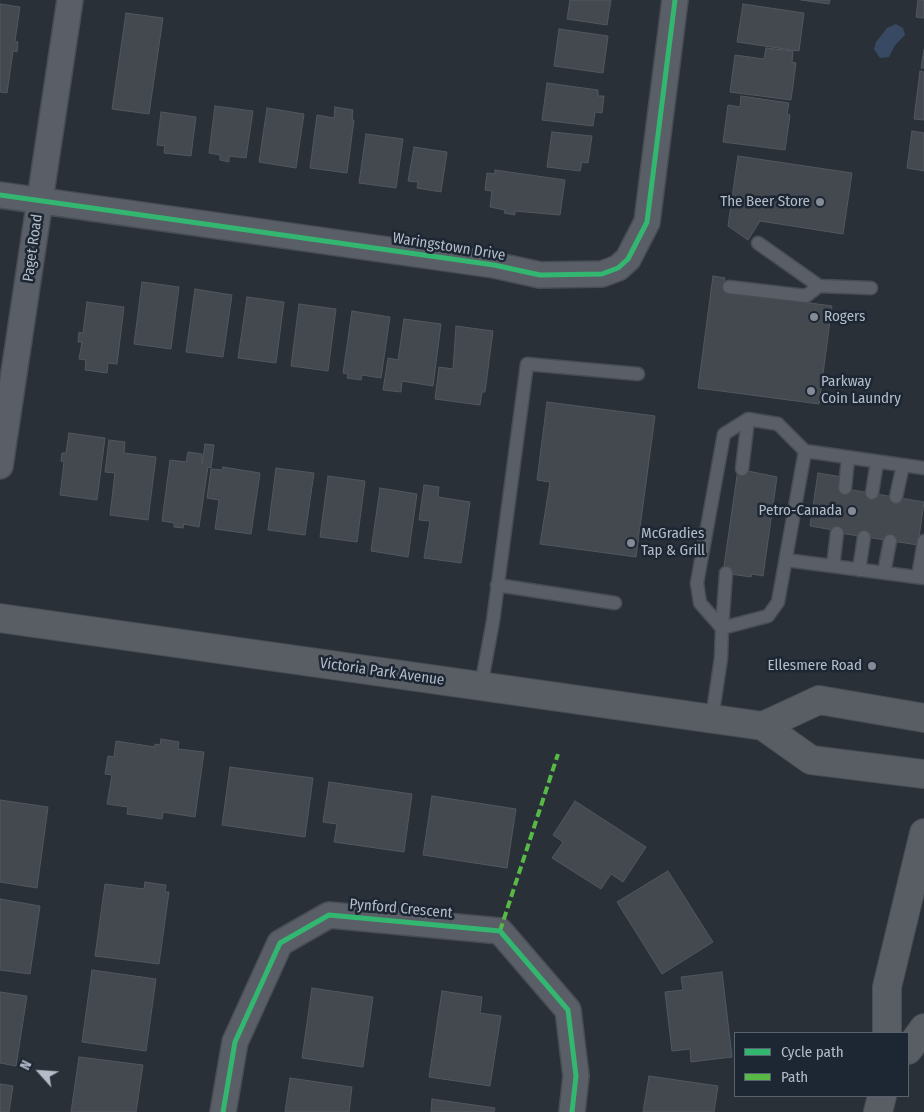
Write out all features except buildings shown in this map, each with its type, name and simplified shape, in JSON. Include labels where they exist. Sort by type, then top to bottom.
[{"type":"main road","name":"Victoria Park Avenue","points":[[0,618],[763,726],[811,760],[924,774]]},
{"type":"main road","points":[[763,726],[819,700],[924,718]]},
{"type":"main road","points":[[887,1032],[887,987],[924,833]]},
{"type":"main road","points":[[909,1049],[924,1028]]},
{"type":"main road","points":[[878,1112],[882,1097]]},
{"type":"street","name":"Paget Road","points":[[0,466],[70,0]]},
{"type":"street","name":"Waringstown Drive","points":[[0,195],[494,265],[540,275],[602,274],[618,268],[628,259],[647,222],[674,0]]},
{"type":"street","name":"Pynford Crescent","points":[[224,1112],[235,1042],[280,943],[329,915],[500,931],[568,1010],[576,1076],[572,1112]]},
{"type":"lane","points":[[758,243],[819,286],[871,288]]},
{"type":"lane","points":[[729,287],[806,296],[819,286]]},
{"type":"lane","points":[[481,686],[497,585],[527,364],[638,374]]},
{"type":"lane","points":[[742,469],[748,419]]},
{"type":"lane","points":[[722,628],[700,603],[697,583],[724,434],[748,419],[778,424],[805,451],[924,468]]},
{"type":"lane","points":[[722,628],[768,616],[778,602],[805,451]]},
{"type":"lane","points":[[845,488],[848,458]]},
{"type":"lane","points":[[872,493],[877,462]]},
{"type":"lane","points":[[896,497],[903,465]]},
{"type":"lane","points":[[833,566],[837,533]]},
{"type":"lane","points":[[859,570],[864,536]]},
{"type":"lane","points":[[884,572],[890,541]]},
{"type":"lane","points":[[786,560],[921,577],[924,542]]},
{"type":"lane","points":[[712,718],[721,658],[726,573]]},
{"type":"lane","points":[[497,585],[615,603]]},
{"type":"water","points":[[896,24],[903,28],[905,35],[895,45],[889,57],[880,58],[874,49],[876,42],[887,28]]},
{"type":"marked path","points":[[500,931],[558,754]]},
{"type":"cycle path","points":[[0,195],[494,265],[540,275],[602,274],[618,268],[628,259],[647,222],[675,0]]},
{"type":"cycle path","points":[[223,1112],[235,1042],[280,943],[329,915],[500,931],[568,1010],[576,1076],[572,1112]]},
{"type":"place","name":"The Beer Store","points":[[820,202]]},
{"type":"place","name":"Rogers","points":[[814,317]]},
{"type":"place","name":"Parkway Coin Laundry","points":[[811,391]]},
{"type":"place","name":"Petro-Canada","points":[[852,511]]},
{"type":"place","name":"McGradies Tap & Grill","points":[[631,543]]},
{"type":"place","name":"Ellesmere Road","points":[[872,666]]}]
